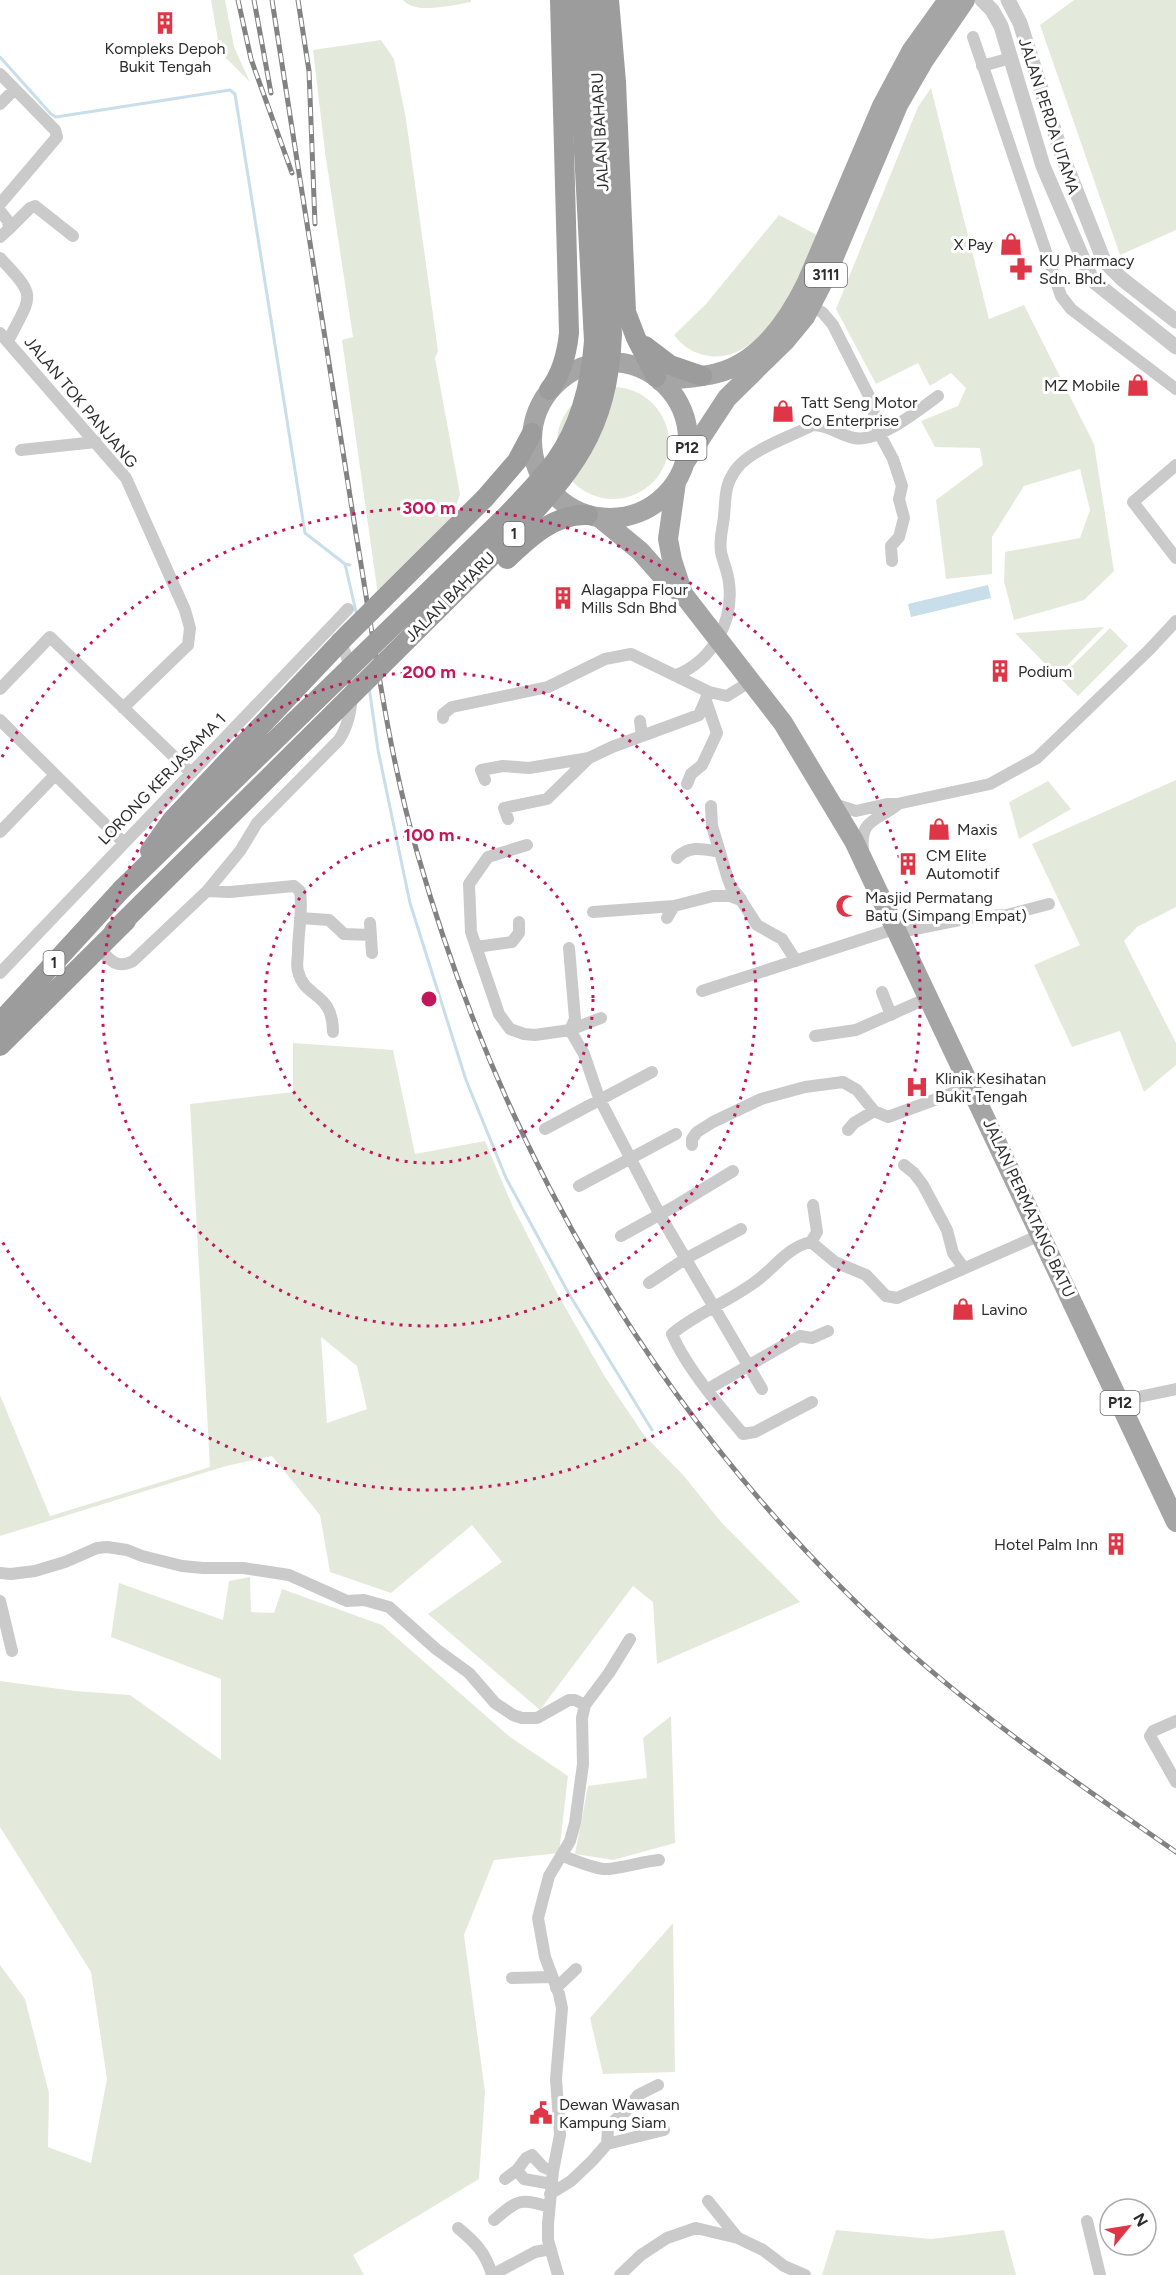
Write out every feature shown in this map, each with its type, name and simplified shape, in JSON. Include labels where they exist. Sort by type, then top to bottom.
[{"type":"highway","points":[[549,390],[554,384],[566,354],[569,333],[560,0]]},
{"type":"highway","name":"JALAN BAHARU","points":[[0,1022],[122,889],[514,507],[546,473],[567,441],[587,388],[594,341],[576,0]]},
{"type":"highway","name":"JALAN BAHARU","points":[[114,932],[508,540],[564,479],[587,442],[607,386],[612,334],[592,0]]},
{"type":"highway","points":[[609,0],[616,82],[629,321],[658,379]]},
{"type":"highway","points":[[569,315],[581,326],[599,328],[629,321]]},
{"type":"highway","points":[[629,321],[643,344],[662,361],[685,372],[702,376]]},
{"type":"highway","points":[[122,889],[172,820],[345,636],[485,498],[517,461],[531,433]]},
{"type":"highway","points":[[114,932],[216,847],[358,703],[532,536],[569,517],[594,517]]},
{"type":"highway","name":"1","points":[[0,1046],[114,932]]},
{"type":"main road","name":"3111","points":[[658,379],[702,376],[732,367],[759,350],[776,332],[792,310],[821,252],[886,98],[912,50],[948,0]]},
{"type":"main road","name":"3111","points":[[685,462],[727,398],[786,340],[812,306],[898,105],[924,60],[965,0]]},
{"type":"main road","name":"P12","points":[[594,363],[627,364],[658,379],[674,396],[686,423],[688,443],[685,462],[676,482],[664,497],[639,513],[620,518],[594,517],[570,508],[548,488],[534,462],[531,433],[535,415],[549,390],[564,376],[594,363]]},
{"type":"main road","name":"JALAN PERMATANG BATU","points":[[676,482],[668,539],[683,594]]},
{"type":"main road","name":"JALAN PERMATANG BATU","points":[[594,517],[640,551],[672,587],[683,594],[792,736],[834,804],[930,997],[1176,1522]]},
{"type":"street","name":"JALAN PERDA UTAMA","points":[[982,0],[997,16],[1043,166],[1092,280],[1176,347]]},
{"type":"street","name":"JALAN PERDA UTAMA","points":[[1008,0],[1020,23],[1062,155],[1104,261],[1122,279],[1176,321]]},
{"type":"street","points":[[973,37],[1061,296],[1071,309],[1176,389]]},
{"type":"street","points":[[982,66],[1011,58]]},
{"type":"street","points":[[0,74],[55,130],[57,137],[0,204]]},
{"type":"street","points":[[0,104],[14,90]]},
{"type":"street","points":[[4,233],[30,208],[35,207],[73,236]]},
{"type":"street","points":[[0,211],[8,221],[4,233]]},
{"type":"street","points":[[0,258],[22,281],[28,293],[27,303],[4,337]]},
{"type":"street","points":[[812,306],[823,313],[833,325],[870,398],[879,433],[893,459],[902,486],[899,499],[904,518],[899,537],[891,546],[892,561]]},
{"type":"street","name":"JALAN TOK PANJANG","points":[[4,337],[126,478],[185,610],[190,628],[188,645],[123,708]]},
{"type":"street","points":[[676,675],[691,669],[719,640],[726,621],[730,585],[726,563],[721,553],[720,527],[724,518],[725,493],[738,467],[748,457],[813,425],[824,425],[853,438],[879,433],[907,420],[938,396]]},
{"type":"street","points":[[21,450],[96,442]]},
{"type":"street","points":[[1176,465],[1133,502],[1176,558]]},
{"type":"street","name":"LORONG KERJASAMA 1","points":[[0,973],[348,609]]},
{"type":"street","points":[[834,804],[856,811],[990,783],[1037,758],[1176,621]]},
{"type":"street","points":[[98,947],[113,963],[126,965],[133,962],[207,891],[240,851],[257,823],[339,740],[346,730],[350,715],[351,678],[341,645],[326,632]]},
{"type":"street","points":[[0,689],[50,637],[191,773]]},
{"type":"street","points":[[1149,650],[1176,638]]},
{"type":"street","points":[[442,718],[443,714],[452,707],[548,687],[605,659],[631,654],[676,675],[707,697],[727,696],[751,681]]},
{"type":"street","points":[[485,780],[481,770],[503,766],[529,768],[589,758],[699,715],[707,697]]},
{"type":"street","points":[[687,784],[691,774],[702,765],[717,733],[707,697]]},
{"type":"street","points":[[0,720],[124,843]]},
{"type":"street","points":[[640,721],[642,736]]},
{"type":"street","points":[[508,819],[504,808],[548,799],[589,758]]},
{"type":"street","points":[[0,832],[55,775]]},
{"type":"street","points":[[863,859],[864,828],[868,822],[897,804]]},
{"type":"street","points":[[711,806],[712,826],[731,887],[757,925],[782,939],[796,961]]},
{"type":"street","points":[[527,845],[488,857],[469,884],[471,932],[499,1014],[510,1029],[535,1035],[570,1030],[601,1018]]},
{"type":"street","points":[[676,858],[683,850],[698,848],[720,852]]},
{"type":"street","points":[[207,891],[221,893],[294,886],[300,891],[302,904],[298,971],[306,987],[328,1006],[333,1016],[333,1032]]},
{"type":"street","points":[[593,912],[674,906],[713,896],[730,896],[741,900]]},
{"type":"street","points":[[702,991],[897,928],[910,930],[974,917],[1007,915],[1049,904]]},
{"type":"street","points":[[667,918],[674,906]]},
{"type":"street","points":[[300,918],[329,920],[344,934],[371,929],[372,953]]},
{"type":"street","points":[[476,947],[512,942],[519,933],[519,922]]},
{"type":"street","points":[[569,948],[575,1019],[570,1030]]},
{"type":"street","points":[[882,992],[891,1015]]},
{"type":"street","points":[[815,1036],[856,1030],[930,997]]},
{"type":"street","points":[[570,1030],[584,1054],[599,1098],[660,1215],[762,1389]]},
{"type":"street","points":[[545,1129],[599,1098],[652,1072]]},
{"type":"street","points":[[692,1145],[696,1132],[713,1122],[761,1099],[805,1088],[843,1082],[857,1090],[874,1111],[888,1117],[972,1086]]},
{"type":"street","points":[[848,1130],[854,1123],[874,1111]]},
{"type":"street","points":[[579,1186],[632,1160],[676,1134]]},
{"type":"street","points":[[904,1165],[923,1185],[947,1230],[953,1253],[964,1268]]},
{"type":"street","points":[[621,1236],[733,1171]]},
{"type":"street","points":[[812,1402],[755,1432],[743,1434],[714,1400],[676,1346],[672,1334],[686,1323],[756,1282],[801,1244],[811,1242],[817,1232],[813,1205]]},
{"type":"street","points":[[649,1283],[741,1229]]},
{"type":"street","points":[[811,1242],[835,1262],[866,1275],[886,1296],[897,1298],[1040,1235]]},
{"type":"street","points":[[708,1389],[800,1336],[812,1338],[828,1331]]},
{"type":"street","points":[[1119,1401],[1176,1389]]},
{"type":"street","points":[[0,1573],[35,1571],[65,1562],[97,1548],[106,1547],[127,1550],[182,1566],[243,1568],[289,1575],[347,1601],[364,1600],[389,1607],[469,1673],[495,1702],[513,1715],[522,1718],[537,1718],[569,1700],[585,1705]]},
{"type":"street","points":[[0,1601],[12,1651]]},
{"type":"street","points":[[555,2274],[548,2240],[550,2195],[560,2135],[556,2079],[562,2008],[541,1942],[538,1918],[549,1876],[570,1841],[578,1809],[583,1764],[582,1718],[585,1705],[609,1673],[630,1639]]},
{"type":"street","points":[[1176,1721],[1153,1731],[1150,1736],[1176,1782]]},
{"type":"street","points":[[562,1856],[603,1869],[659,1860]]},
{"type":"street","points":[[512,1978],[553,1982],[576,1969]]},
{"type":"street","points":[[607,2144],[609,2129],[615,2120],[626,2111],[638,2095],[658,2085]]},
{"type":"street","points":[[494,2220],[511,2205],[550,2195],[579,2175],[607,2144],[664,2130]]},
{"type":"street","points":[[505,2179],[532,2155],[543,2167],[553,2171]]},
{"type":"street","points":[[517,2170],[524,2179],[550,2195]]},
{"type":"street","points":[[708,2201],[738,2238]]},
{"type":"street","points":[[1087,2221],[1100,2275]]},
{"type":"street","points":[[458,2228],[478,2244],[489,2262],[492,2275],[535,2252],[550,2248]]},
{"type":"street","points":[[620,2275],[652,2248],[684,2231],[696,2228],[738,2238],[763,2250],[784,2266],[805,2275]]},
{"type":"green space","points":[[211,0],[225,0],[234,47],[250,82],[220,52]]},
{"type":"green space","points":[[403,0],[471,0],[471,2],[425,8],[409,5]]},
{"type":"green space","points":[[1074,0],[1176,0],[1176,230],[1120,255],[1040,25]]},
{"type":"green space","points":[[381,40],[394,59],[406,119],[438,351],[435,358],[460,494],[451,521],[378,595],[342,340],[353,337],[325,152],[313,50]]},
{"type":"green space","points":[[931,88],[989,319],[1024,305],[1094,444],[1114,571],[1084,600],[1014,620],[1004,581],[1005,552],[1080,538],[1090,510],[1080,469],[1024,486],[992,537],[992,574],[946,579],[936,500],[983,465],[980,448],[935,447],[921,421],[958,406],[966,388],[951,373],[930,386],[918,363],[876,384],[836,309],[918,107]]},
{"type":"green space","points":[[779,215],[819,236],[791,294],[778,314],[747,346],[729,355],[704,355],[685,346],[674,335],[706,304]]},
{"type":"green space","points":[[613,387],[635,391],[653,403],[665,421],[669,443],[665,465],[653,483],[635,495],[613,499],[591,495],[573,483],[561,465],[557,443],[561,421],[573,403],[591,391]]},
{"type":"green space","points":[[1104,627],[1057,676],[1015,633]]},
{"type":"green space","points":[[1110,628],[1128,646],[1078,696],[1060,678]]},
{"type":"green space","points":[[1176,780],[1176,907],[1137,927],[1124,941],[1176,1043],[1176,1065],[1144,1092],[1120,1031],[1072,1047],[1034,965],[1080,945],[1032,844]]},
{"type":"green space","points":[[1048,781],[1071,809],[1019,839],[1009,802]]},
{"type":"green space","points":[[293,1043],[393,1050],[415,1154],[485,1141],[512,1205],[556,1291],[605,1377],[644,1435],[684,1476],[721,1522],[800,1602],[657,1664],[653,1602],[633,1586],[540,1710],[428,1614],[502,1562],[472,1525],[391,1593],[330,1572],[320,1515],[272,1456],[226,1466],[0,1536],[0,1395],[50,1516],[210,1467],[190,1104],[293,1092]],"holes":[[[321,1337],[357,1366],[367,1409],[327,1423]]]},
{"type":"green space","points":[[250,1577],[251,1612],[274,1613],[282,1589],[382,1625],[510,1737],[568,1776],[559,1853],[494,1860],[464,1935],[485,2092],[479,2179],[353,2255],[364,2275],[0,2275],[0,1965],[25,1999],[49,2093],[48,2147],[91,2163],[107,2079],[91,1972],[0,1827],[0,1681],[75,1691],[130,1695],[221,1760],[221,1679],[111,1637],[119,1583],[223,1620],[229,1581]]},
{"type":"green space","points":[[671,1716],[675,1843],[613,1860],[575,1854],[588,1786],[647,1778],[643,1738]]},
{"type":"green space","points":[[673,1923],[675,2072],[603,2074],[590,2018]]},
{"type":"green space","points":[[836,2230],[931,2239],[1004,2230],[1016,2275],[822,2275]]},
{"type":"water","points":[[988,585],[991,598],[911,617],[908,604]]},
{"type":"waterway","points":[[0,57],[56,117],[230,90],[235,94],[305,533],[345,564],[350,565]]},
{"type":"waterway","points":[[345,564],[357,616]]},
{"type":"waterway","points":[[369,687],[378,750],[410,903],[466,1080],[506,1178],[569,1294],[652,1430]]},
{"type":"railway","points":[[238,0],[251,59],[292,173]]},
{"type":"railway","points":[[254,0],[271,93]]},
{"type":"railway","points":[[272,0],[375,654],[397,773],[417,852],[452,963],[494,1070],[542,1174],[597,1273],[658,1368],[727,1460],[802,1547],[918,1660],[1026,1746],[1176,1852]]},
{"type":"railway","points":[[298,0],[309,71],[315,224]]},
{"type":"place","name":"Kompleks Depoh Bukit Tengah","points":[[165,23]]},
{"type":"place","name":"X Pay","points":[[1011,244]]},
{"type":"place","name":"KU Pharmacy Sdn. Bhd.","points":[[1021,269]]},
{"type":"place","name":"MZ Mobile","points":[[1138,385]]},
{"type":"place","name":"Tatt Seng Motor Co Enterprise","points":[[783,411]]},
{"type":"place","name":"Alagappa Flour Mills Sdn Bhd","points":[[563,598]]},
{"type":"place","name":"Podium","points":[[1000,671]]},
{"type":"place","name":"Maxis","points":[[939,829]]},
{"type":"place","name":"CM Elite Automotif","points":[[908,864]]},
{"type":"place","name":"Masjid Permatang Batu (Simpang Empat)","points":[[847,906]]},
{"type":"place","name":"Klinik Kesihatan Bukit Tengah","points":[[917,1087]]},
{"type":"place","name":"Lavino","points":[[963,1309]]},
{"type":"place","name":"Hotel Palm Inn","points":[[1116,1544]]},
{"type":"place","name":"Dewan Wawasan Kampung Siam","points":[[541,2113]]}]
